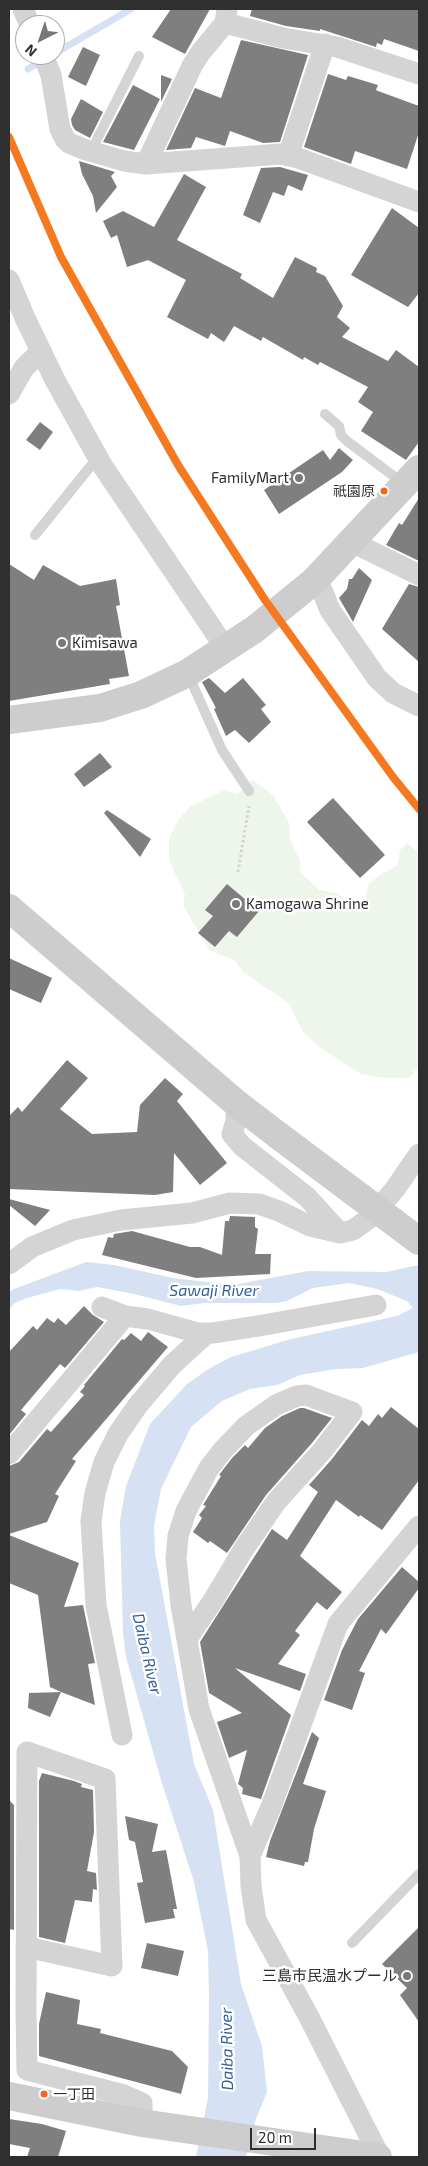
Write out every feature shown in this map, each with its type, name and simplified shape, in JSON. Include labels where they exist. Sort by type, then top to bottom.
[{"type":"street","points":[[146,164],[194,64],[226,16],[283,38],[325,44],[419,74]]},
{"type":"street","points":[[288,156],[325,44]]},
{"type":"street","points":[[46,65],[60,129],[69,143],[124,161],[146,164],[268,154],[288,156],[419,202]]},
{"type":"street","points":[[9,280],[41,351],[98,457],[226,649]]},
{"type":"street","points":[[9,394],[24,368],[41,351]]},
{"type":"street","points":[[9,720],[100,708],[148,692],[188,673],[256,629],[314,581],[412,477]]},
{"type":"street","points":[[350,541],[419,575]]},
{"type":"street","points":[[314,581],[322,590],[330,610],[377,678],[393,692],[419,706]]},
{"type":"street","points":[[9,908],[236,1104],[419,1241]]},
{"type":"street","points":[[236,1104],[236,1121],[232,1134],[242,1146],[307,1197],[340,1233]]},
{"type":"street","points":[[9,1264],[32,1247],[73,1230],[121,1220],[192,1213],[230,1203],[259,1204],[310,1226],[340,1233],[353,1230],[371,1217],[412,1174],[419,1154]]},
{"type":"street","points":[[102,1307],[125,1316],[148,1319],[198,1333],[207,1333],[376,1305]]},
{"type":"street","points":[[9,1454],[125,1316]]},
{"type":"street","points":[[122,1735],[96,1605],[91,1521],[96,1493],[104,1462],[118,1434],[138,1405],[172,1365],[207,1333]]},
{"type":"street","points":[[187,1639],[214,1599],[242,1550],[276,1502],[322,1451],[352,1412],[306,1395],[297,1396],[276,1405],[246,1426],[222,1450],[209,1468],[186,1511],[178,1536],[176,1559],[187,1639],[199,1709],[250,1856],[256,1920],[309,2017],[372,2157]]},
{"type":"street","points":[[250,1856],[271,1807],[338,1624],[419,1526]]},
{"type":"street","points":[[26,1947],[112,1966],[105,1779],[27,1752],[26,1947],[27,2070],[124,2094],[142,2103],[142,2122]]},
{"type":"street","points":[[9,2096],[142,2122],[372,2157]]},
{"type":"lane","points":[[91,151],[139,56]]},
{"type":"lane","points":[[325,414],[339,426],[341,435],[347,441],[412,477]]},
{"type":"lane","points":[[35,535],[98,457]]},
{"type":"lane","points":[[188,673],[222,750],[249,791]]},
{"type":"lane","points":[[352,1943],[419,1874]]},
{"type":"path","points":[[238,872],[249,791]]},
{"type":"shaded area","points":[[253,780],[273,795],[289,823],[290,839],[300,860],[300,872],[319,890],[337,893],[348,903],[365,899],[369,883],[397,866],[400,850],[407,843],[419,853],[419,1066],[409,1078],[384,1078],[361,1074],[322,1049],[303,1032],[289,1003],[244,973],[234,960],[209,950],[183,905],[185,895],[169,860],[169,839],[178,820],[191,806],[224,790],[238,794]]},
{"type":"water","points":[[86,1262],[114,1265],[173,1278],[233,1285],[308,1271],[386,1272],[419,1265],[419,1352],[363,1368],[336,1369],[300,1375],[277,1385],[250,1389],[222,1401],[191,1427],[161,1489],[154,1526],[155,1553],[194,1764],[213,1810],[241,1984],[262,2046],[267,2092],[256,2119],[246,2157],[196,2157],[208,2098],[208,1951],[194,1882],[161,1780],[126,1657],[123,1633],[120,1521],[126,1486],[150,1424],[187,1384],[210,1368],[231,1357],[291,1339],[397,1316],[413,1308],[407,1301],[377,1289],[349,1283],[313,1288],[287,1301],[277,1303],[204,1303],[181,1306],[97,1287],[79,1291],[60,1289],[27,1298],[15,1303],[9,1309],[9,1292]]},
{"type":"building","points":[[171,9],[210,9],[185,54],[152,37]]},
{"type":"building","points":[[252,9],[419,9],[419,51],[384,39],[382,45],[377,43],[376,47],[320,29],[320,31],[286,26],[250,16]]},
{"type":"building","points":[[241,40],[308,55],[280,142],[263,143],[230,131],[225,146],[196,137],[191,148],[166,150],[195,88],[221,98]]},
{"type":"building","points":[[83,47],[100,55],[86,86],[68,77]]},
{"type":"building","points":[[328,74],[346,80],[348,76],[378,85],[376,90],[419,106],[419,132],[407,169],[355,151],[351,164],[304,147]]},
{"type":"building","points":[[161,75],[172,79],[161,102]]},
{"type":"building","points":[[133,85],[160,99],[134,150],[103,142]]},
{"type":"building","points":[[81,99],[103,112],[90,138],[75,130],[72,125],[71,119]]},
{"type":"building","points":[[79,161],[115,172],[111,176],[117,187],[96,213],[93,196],[82,174]]},
{"type":"building","points":[[280,167],[308,175],[302,191],[288,185],[284,196],[273,192],[260,223],[243,215],[261,168]]},
{"type":"building","points":[[184,174],[206,187],[177,240],[242,274],[240,278],[273,298],[295,257],[317,268],[316,272],[325,276],[343,306],[337,317],[350,328],[342,337],[388,361],[396,350],[419,367],[419,442],[406,460],[361,431],[373,412],[358,402],[368,387],[320,362],[318,365],[304,357],[303,360],[263,337],[261,341],[234,326],[224,342],[211,333],[208,339],[167,317],[186,280],[148,260],[127,267],[117,235],[111,238],[103,221],[123,211],[154,227]]},
{"type":"building","points":[[392,208],[419,228],[419,293],[408,307],[351,275]]},
{"type":"building","points":[[40,422],[53,432],[40,450],[26,440]]},
{"type":"building","points":[[339,448],[353,460],[342,472],[279,514],[264,490],[323,450],[330,460]]},
{"type":"building","points":[[419,498],[419,561],[386,545],[399,523],[402,525]]},
{"type":"building","points":[[9,564],[34,580],[43,565],[80,586],[116,579],[120,605],[116,606],[129,676],[109,679],[110,684],[9,701]]},
{"type":"building","points":[[359,568],[372,580],[353,622],[339,598],[347,589],[349,579],[352,579]]},
{"type":"building","points":[[409,584],[419,587],[419,662],[382,629]]},
{"type":"building","points":[[209,678],[225,693],[243,678],[266,705],[261,709],[271,722],[249,743],[235,730],[226,736],[214,709],[216,708],[202,682]]},
{"type":"building","points":[[100,753],[112,767],[84,787],[74,774]]},
{"type":"building","points":[[333,798],[385,855],[360,878],[307,822]]},
{"type":"building","points":[[107,810],[151,839],[140,857],[104,813]]},
{"type":"building","points":[[227,884],[259,911],[237,937],[229,931],[215,947],[198,933],[213,916],[205,910]]},
{"type":"building","points":[[9,958],[52,978],[41,1003],[9,989]]},
{"type":"building","points":[[67,1060],[88,1078],[60,1109],[92,1134],[137,1132],[140,1105],[165,1078],[183,1094],[177,1101],[227,1163],[200,1185],[174,1153],[173,1192],[155,1195],[9,1189],[9,1116],[18,1107],[22,1112]]},
{"type":"building","points":[[9,1199],[50,1210],[35,1226],[9,1205]]},
{"type":"building","points":[[230,1216],[255,1217],[255,1227],[258,1229],[255,1254],[271,1254],[270,1274],[196,1278],[102,1255],[108,1237],[113,1238],[114,1234],[132,1231],[190,1247],[200,1247],[222,1255],[225,1221],[229,1221]]},
{"type":"building","points":[[84,1306],[104,1322],[65,1368],[60,1364],[21,1410],[26,1414],[9,1435],[9,1352],[33,1326],[37,1330],[47,1318],[54,1323],[58,1318],[66,1325]]},
{"type":"building","points":[[148,1332],[168,1347],[72,1459],[76,1461],[55,1494],[59,1496],[47,1522],[9,1534],[9,1466],[19,1462],[47,1429],[51,1432],[84,1395],[80,1392],[84,1385],[122,1339],[124,1340],[131,1333],[141,1341]]},
{"type":"building","points":[[391,1407],[419,1429],[419,1480],[382,1530],[360,1515],[359,1517],[336,1500],[300,1556],[342,1592],[327,1610],[317,1602],[295,1631],[300,1635],[278,1664],[306,1674],[300,1691],[235,1668],[291,1715],[261,1799],[242,1794],[243,1788],[238,1784],[247,1750],[229,1758],[217,1722],[242,1713],[209,1693],[200,1642],[272,1529],[287,1540],[318,1492],[309,1485],[362,1420],[369,1426],[378,1414],[382,1418]]},
{"type":"building","points":[[300,1408],[332,1418],[266,1495],[227,1553],[193,1532],[202,1518],[199,1515],[206,1506],[203,1505],[221,1476],[219,1475],[232,1458],[245,1445],[248,1448],[265,1428],[282,1416]]},
{"type":"building","points":[[9,1535],[79,1563],[64,1607],[83,1605],[95,1663],[88,1664],[95,1705],[50,1687],[38,1595],[9,1583]]},
{"type":"building","points":[[402,1567],[419,1582],[419,1588],[386,1634],[381,1629],[359,1671],[365,1673],[352,1710],[324,1700],[342,1650],[358,1619]]},
{"type":"building","points":[[61,1692],[50,1717],[28,1708],[29,1693]]},
{"type":"building","points":[[312,1732],[319,1738],[303,1784],[326,1791],[314,1829],[308,1862],[305,1862],[304,1866],[266,1857],[270,1841]]},
{"type":"building","points":[[42,1773],[74,1781],[82,1784],[81,1787],[93,1790],[94,1832],[87,1871],[96,1873],[97,1890],[93,1889],[92,1902],[75,1900],[65,1943],[39,1937],[39,1781]]},
{"type":"building","points":[[9,1800],[14,1805],[14,1930],[9,1929]]},
{"type":"building","points":[[125,1816],[158,1824],[152,1852],[166,1850],[177,1909],[173,1909],[175,1918],[145,1923],[137,1883],[143,1882],[135,1842],[129,1840]]},
{"type":"building","name":"三島市民温水プール","points":[[419,1927],[419,2022],[400,1995],[407,1988],[382,1964]]},
{"type":"building","points":[[147,1943],[184,1951],[178,1976],[141,1968]]},
{"type":"building","points":[[46,1992],[80,2000],[77,2024],[101,2029],[100,2033],[172,2051],[188,2067],[181,2094],[39,2056],[39,2024]]},
{"type":"building","points":[[9,2119],[42,2124],[66,2131],[58,2157],[27,2157],[30,2148],[9,2144]]},
{"type":"waterway","points":[[28,69],[131,9]]},
{"type":"transit line","points":[[9,137],[61,257],[178,465],[265,600],[393,777],[419,809]]},
{"type":"place","name":"FamilyMart","points":[[299,478]]},
{"type":"place","name":"祇園原","points":[[384,491]]},
{"type":"place","name":"Kimisawa","points":[[62,643]]},
{"type":"place","name":"Kamogawa Shrine","points":[[236,904]]},
{"type":"place","name":"三島市民温水プール","points":[[407,1976]]},
{"type":"place","name":"一丁田","points":[[44,2094]]},
{"type":"water label","name":"Sawaji River","points":[[214,1291]]},
{"type":"water label","name":"Daiba River","points":[[147,1654]]},
{"type":"water label","name":"Daiba River","points":[[227,2049]]}]
